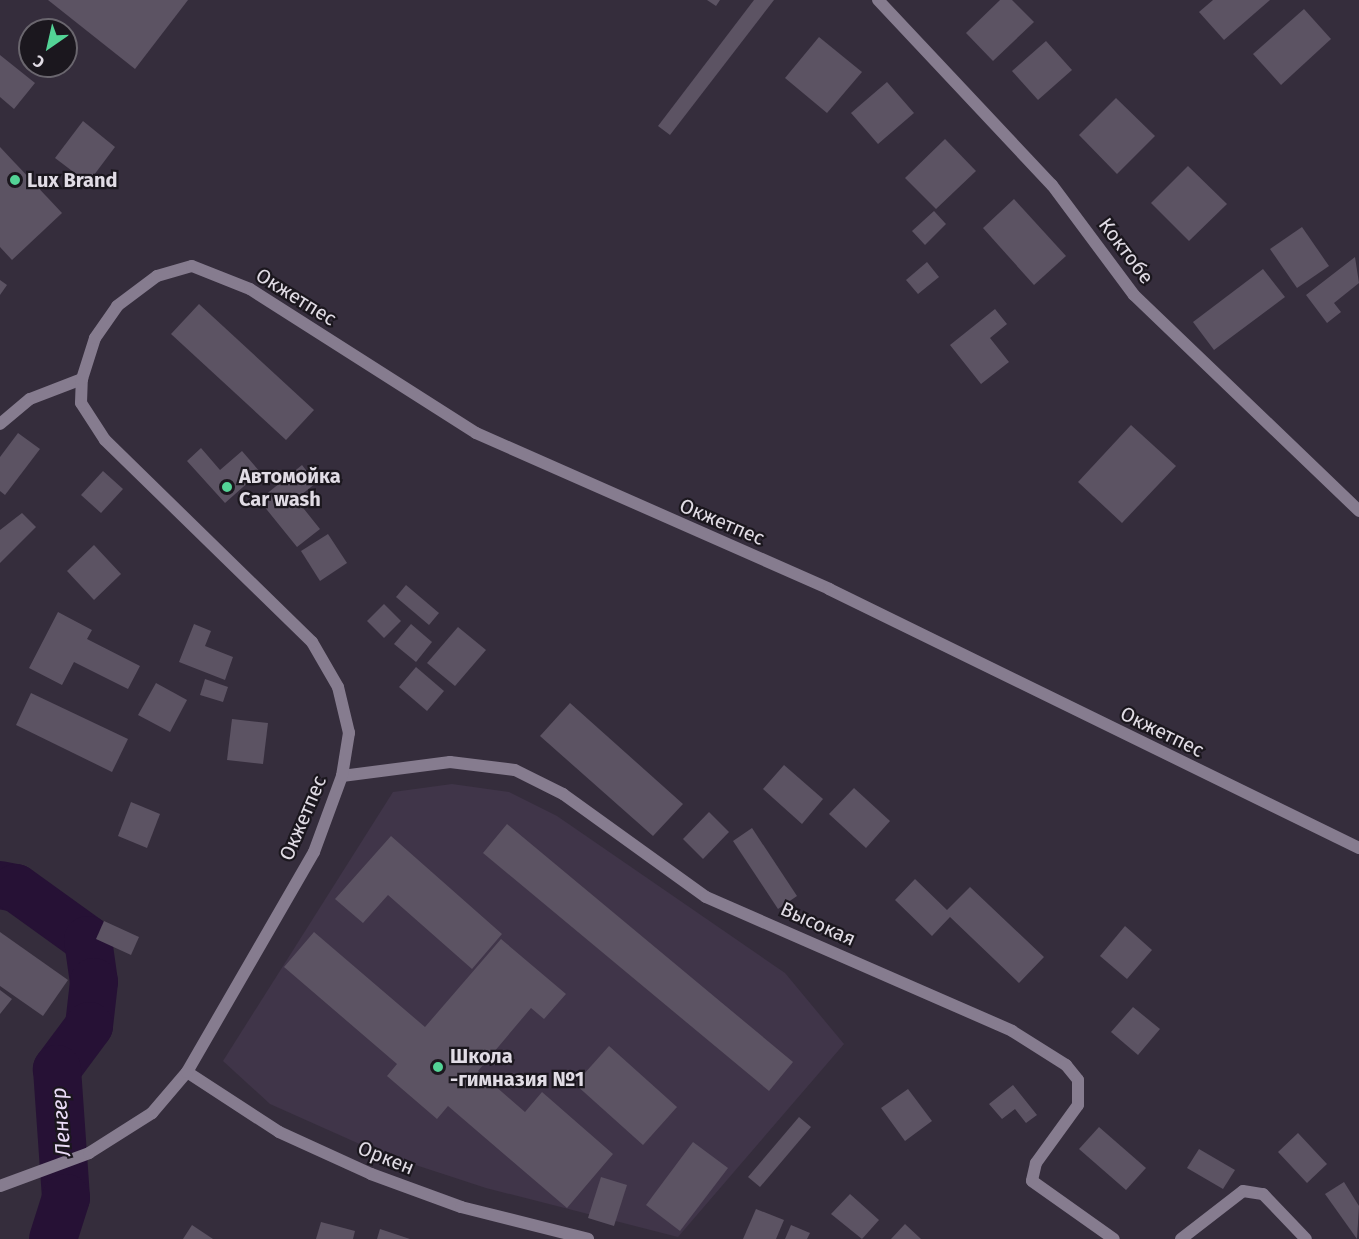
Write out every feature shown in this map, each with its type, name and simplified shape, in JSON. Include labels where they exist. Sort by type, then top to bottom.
[{"type":"street","name":"Коктобе","points":[[878,0],[1052,185],[1134,295],[1359,511]]},
{"type":"street","name":"Окжетпес","points":[[0,1186],[35,1176],[89,1153],[152,1113],[187,1072],[314,852],[342,776],[349,733],[338,687],[312,642],[105,440],[81,403],[82,379],[96,339],[117,306],[157,276],[192,266],[250,289],[476,433],[829,589],[1359,848]]},
{"type":"street","points":[[0,424],[30,399],[82,379]]},
{"type":"street","name":"Высокая","points":[[342,776],[450,762],[515,770],[563,794],[706,897],[1012,1031],[1066,1065],[1078,1080],[1078,1105],[1036,1163],[1032,1180],[1114,1239]]},
{"type":"street","name":"Оркен","points":[[187,1072],[279,1132],[371,1174],[461,1207],[588,1239]]},
{"type":"street","points":[[1181,1239],[1243,1191],[1263,1194],[1306,1239]]},
{"type":"shaded area","points":[[452,784],[509,792],[557,816],[785,973],[844,1044],[678,1237],[486,1188],[382,1154],[270,1104],[223,1061],[393,792]]},
{"type":"building","points":[[48,0],[188,0],[135,69],[78,24],[78,18],[71,18]]},
{"type":"building","points":[[707,0],[720,0],[716,6]]},
{"type":"building","points":[[754,0],[774,0],[670,135],[658,126]]},
{"type":"building","points":[[1000,0],[1012,0],[1034,22],[993,61],[966,33]]},
{"type":"building","points":[[1213,0],[1270,0],[1224,40],[1199,12]]},
{"type":"building","points":[[1304,9],[1331,39],[1281,85],[1253,54]]},
{"type":"building","points":[[819,37],[862,72],[827,113],[785,78]]},
{"type":"building","points":[[1046,41],[1072,70],[1038,100],[1012,71]]},
{"type":"building","points":[[0,55],[18,69],[18,78],[29,78],[35,83],[14,109],[0,97]]},
{"type":"building","points":[[887,82],[914,113],[878,144],[851,113]]},
{"type":"building","points":[[1116,98],[1155,136],[1117,174],[1079,135]]},
{"type":"building","points":[[83,121],[115,147],[88,183],[55,158]]},
{"type":"building","points":[[945,139],[976,171],[936,209],[905,178]]},
{"type":"building","name":"Lux Brand","points":[[0,147],[62,213],[12,260],[0,247]]},
{"type":"building","points":[[1188,166],[1227,204],[1189,241],[1151,203]]},
{"type":"building","points":[[1014,199],[1066,256],[1034,285],[983,228]]},
{"type":"building","points":[[934,211],[946,224],[925,245],[912,231]]},
{"type":"building","points":[[1302,227],[1329,266],[1297,288],[1270,249]]},
{"type":"building","points":[[1355,257],[1359,283],[1334,303],[1341,312],[1327,323],[1306,295]]},
{"type":"building","points":[[927,262],[939,277],[918,294],[906,280]]},
{"type":"building","points":[[1263,269],[1285,297],[1214,350],[1193,322]]},
{"type":"building","points":[[0,280],[7,285],[0,295]]},
{"type":"building","points":[[199,304],[314,410],[286,440],[171,334]]},
{"type":"building","points":[[995,309],[1007,324],[990,338],[1009,362],[981,384],[950,345]]},
{"type":"building","points":[[1131,425],[1176,466],[1122,523],[1078,482]]},
{"type":"building","points":[[18,433],[40,449],[5,495],[0,491],[0,457]]},
{"type":"building","name":"Автомойка Car wash","points":[[201,448],[220,470],[242,451],[260,472],[225,503],[187,461]]},
{"type":"building","points":[[302,465],[316,483],[296,499],[320,529],[297,547],[259,500]]},
{"type":"building","points":[[103,471],[123,489],[101,513],[81,495]]},
{"type":"building","points":[[22,513],[36,527],[0,563],[0,530]]},
{"type":"building","points":[[328,534],[347,563],[320,581],[301,551]]},
{"type":"building","points":[[94,545],[121,574],[94,600],[67,571]]},
{"type":"building","points":[[406,585],[439,613],[429,625],[396,597]]},
{"type":"building","points":[[384,604],[401,621],[384,638],[367,621]]},
{"type":"building","points":[[58,612],[92,630],[87,639],[140,666],[128,689],[74,662],[62,685],[29,668]]},
{"type":"building","points":[[194,624],[211,631],[205,646],[233,657],[225,680],[179,662]]},
{"type":"building","points":[[411,624],[432,642],[416,662],[394,644]]},
{"type":"building","points":[[458,627],[486,650],[455,686],[427,663]]},
{"type":"building","points":[[416,667],[444,691],[427,711],[399,687]]},
{"type":"building","points":[[205,679],[228,687],[223,702],[200,695]]},
{"type":"building","points":[[156,683],[187,700],[170,732],[138,715]]},
{"type":"building","points":[[31,693],[128,739],[112,772],[16,725]]},
{"type":"building","points":[[570,703],[683,804],[653,836],[540,736]]},
{"type":"building","points":[[232,719],[268,723],[263,764],[227,760]]},
{"type":"building","points":[[784,765],[823,799],[802,824],[763,789]]},
{"type":"building","points":[[854,788],[890,821],[866,848],[829,814]]},
{"type":"building","points":[[131,802],[160,814],[147,848],[118,836]]},
{"type":"building","points":[[709,812],[729,832],[703,859],[683,839]]},
{"type":"building","points":[[507,824],[793,1062],[769,1091],[483,853]]},
{"type":"building","points":[[752,828],[797,896],[778,909],[733,841]]},
{"type":"building","points":[[391,836],[502,934],[472,969],[388,895],[363,923],[335,899]]},
{"type":"building","points":[[915,879],[947,910],[970,887],[1044,957],[1019,983],[950,917],[932,936],[895,900]]},
{"type":"building","points":[[104,921],[139,937],[131,955],[96,939]]},
{"type":"building","points":[[1125,926],[1152,950],[1127,979],[1100,956]]},
{"type":"building","points":[[0,932],[68,980],[43,1016],[0,986]]},
{"type":"building","name":"Школа -гимназия №1","points":[[314,932],[425,1027],[501,939],[566,994],[544,1019],[531,1008],[478,1071],[525,1112],[542,1092],[613,1154],[567,1208],[448,1106],[437,1119],[387,1076],[397,1064],[284,967]]},
{"type":"building","points":[[0,990],[12,999],[0,1014]]},
{"type":"building","points":[[1133,1007],[1160,1029],[1138,1055],[1111,1032]]},
{"type":"building","points":[[609,1046],[677,1107],[643,1145],[575,1084]]},
{"type":"building","points":[[1013,1085],[1037,1115],[1026,1123],[1015,1109],[1002,1119],[989,1104]]},
{"type":"building","points":[[908,1089],[932,1121],[905,1141],[881,1108]]},
{"type":"building","points":[[799,1117],[811,1127],[760,1187],[748,1177]]},
{"type":"building","points":[[1099,1127],[1146,1168],[1126,1190],[1079,1149]]},
{"type":"building","points":[[1298,1133],[1327,1164],[1307,1183],[1278,1152]]},
{"type":"building","points":[[693,1142],[728,1168],[680,1231],[646,1205]]},
{"type":"building","points":[[1199,1149],[1235,1170],[1223,1189],[1187,1168]]},
{"type":"building","points":[[601,1177],[627,1185],[614,1226],[588,1218]]},
{"type":"building","points":[[1344,1182],[1359,1206],[1357,1239],[1325,1194]]},
{"type":"building","points":[[850,1194],[879,1220],[862,1239],[831,1214]]},
{"type":"building","points":[[756,1209],[784,1220],[776,1239],[743,1239]]},
{"type":"building","points":[[321,1222],[355,1231],[353,1239],[316,1239]]},
{"type":"building","points":[[905,1224],[921,1239],[891,1239]]},
{"type":"building","points":[[192,1225],[213,1239],[183,1239]]},
{"type":"building","points":[[791,1225],[810,1233],[807,1239],[785,1239]]},
{"type":"building","points":[[380,1229],[410,1239],[377,1239]]},
{"type":"waterway","name":"Ленгер","points":[[0,885],[16,888],[88,940],[94,982],[89,1026],[57,1069],[66,1198],[53,1239]]},
{"type":"place","name":"Lux Brand","points":[[15,180]]},
{"type":"place","name":"Автомойка Car wash","points":[[227,487]]},
{"type":"place","name":"Школа -гимназия №1","points":[[438,1067]]}]
